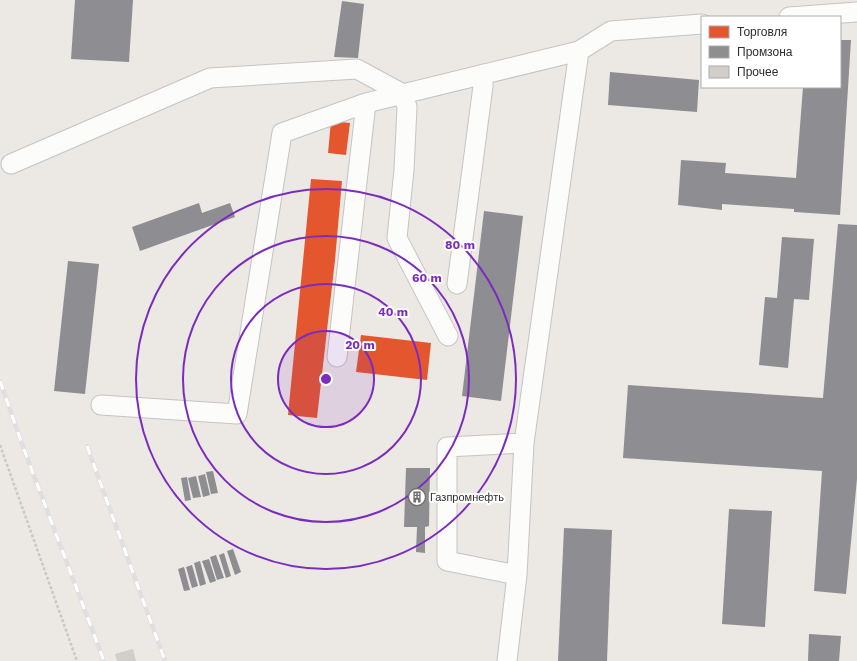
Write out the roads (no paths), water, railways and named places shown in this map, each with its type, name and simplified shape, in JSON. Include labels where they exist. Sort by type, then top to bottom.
[{"type":"lane","points":[[802,16],[857,12]]},
{"type":"lane","points":[[101,405],[237,414],[282,133],[366,103],[579,51],[611,31],[701,24]]},
{"type":"lane","points":[[507,661],[517,575],[524,443],[579,51]]},
{"type":"lane","points":[[11,164],[210,78],[357,69],[403,94],[407,107],[404,170],[397,238],[448,336]]},
{"type":"lane","points":[[457,284],[483,86],[483,74]]},
{"type":"lane","points":[[337,357],[366,103]]},
{"type":"lane","points":[[517,575],[447,561],[447,448],[524,443]]},
{"type":"railway","points":[[0,381],[22,444],[104,661]]},
{"type":"railway","points":[[87,446],[165,661]]},
{"type":"place","name":"Газпромнефть","points":[[417,497]]}]
